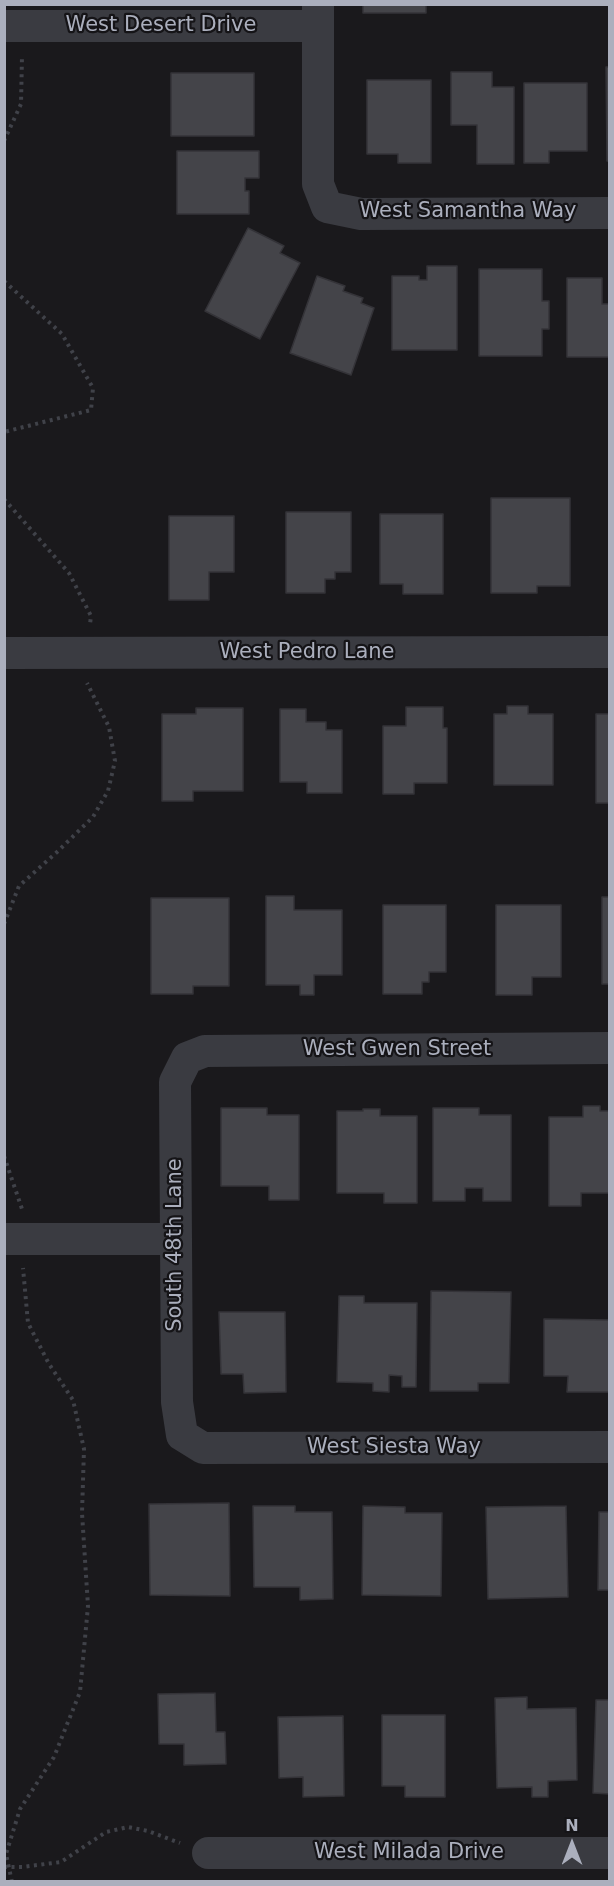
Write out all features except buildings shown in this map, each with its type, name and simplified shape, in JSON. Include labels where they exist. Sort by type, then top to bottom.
[{"type":"street","name":"West Desert Drive","points":[[13,26],[318,15]]},
{"type":"street","name":"West Samantha Way","points":[[318,15],[318,183],[327,207],[361,213],[609,213]]},
{"type":"street","name":"West Pedro Lane","points":[[4,653],[609,652]]},
{"type":"street","name":"West Gwen Street","points":[[187,1058],[205,1051],[609,1048]]},
{"type":"street","name":"South 48th Lane","points":[[182,1434],[177,1402],[175,1082],[187,1058]]},
{"type":"street","points":[[14,1239],[176,1239]]},
{"type":"street","name":"West Siesta Way","points":[[182,1434],[203,1448],[609,1447]]},
{"type":"street","name":"West Milada Drive","points":[[208,1853],[609,1853]]},
{"type":"path","points":[[4,141],[21,104],[13,26]]},
{"type":"path","points":[[4,281],[62,334],[93,388],[91,410],[4,432]]},
{"type":"path","points":[[4,499],[69,573],[91,616],[87,686],[110,727],[115,761],[108,791],[93,816],[19,886],[4,924]]},
{"type":"path","points":[[4,1156],[22,1209],[14,1239],[23,1272],[28,1323],[49,1364],[73,1400],[84,1449],[82,1513],[88,1606],[80,1692],[54,1756],[20,1809],[6,1854],[6,1866],[12,1881]]},
{"type":"path","points":[[6,1866],[22,1867],[61,1862],[106,1833],[128,1827],[148,1831],[208,1853]]}]
